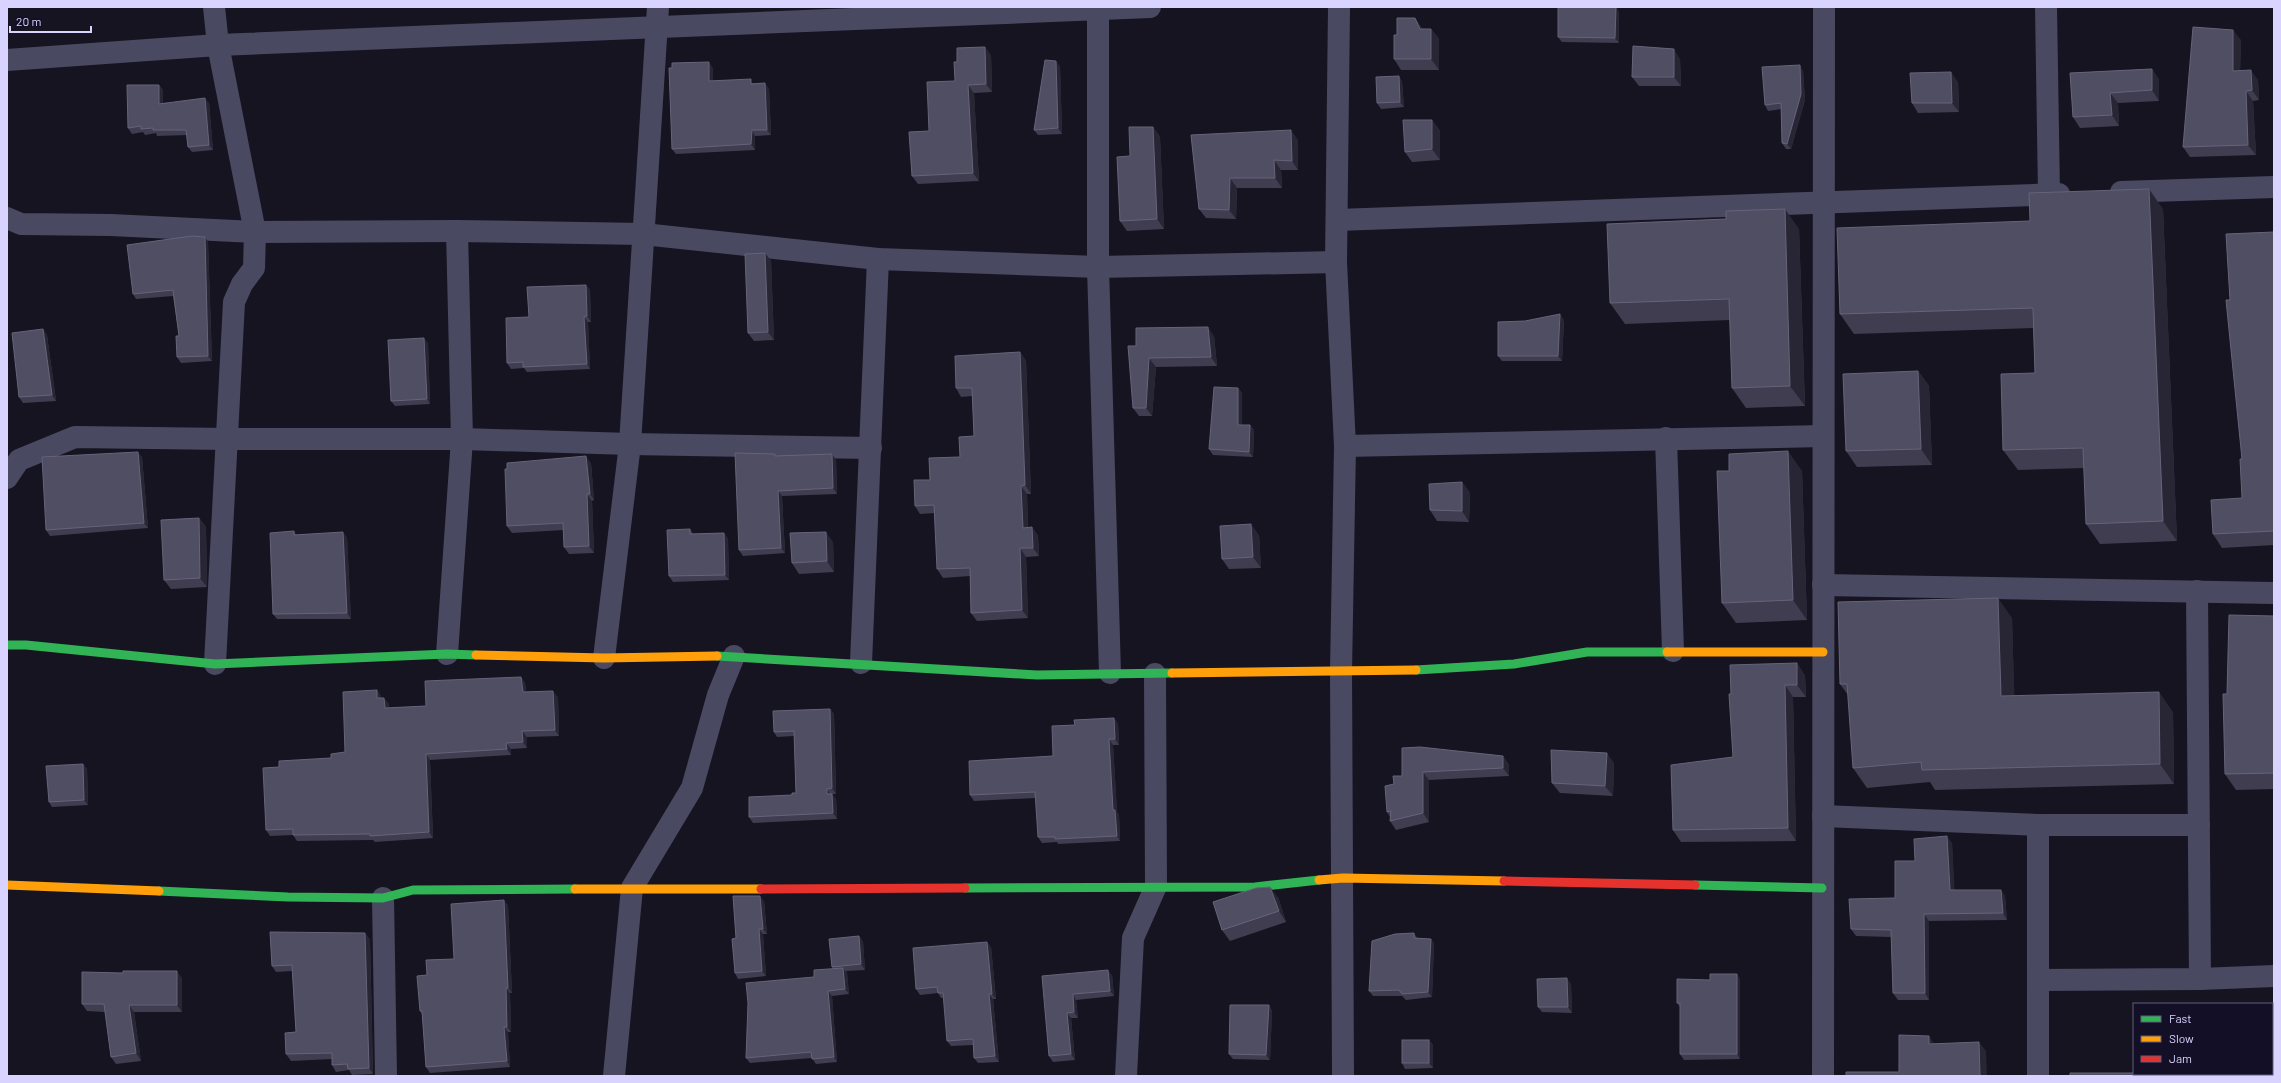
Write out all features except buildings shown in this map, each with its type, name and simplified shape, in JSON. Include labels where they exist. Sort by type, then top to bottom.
[{"type":"street","points":[[214,7],[218,45],[255,232],[254,268],[242,284],[234,302],[215,664]]},
{"type":"street","points":[[7,60],[658,17],[1150,7]]},
{"type":"street","points":[[1339,7],[1336,262],[1345,446],[1341,672],[1343,878],[1342,1076]]},
{"type":"street","points":[[1823,1076],[1822,816],[1825,202],[1824,7]]},
{"type":"street","points":[[2046,7],[2049,194]]},
{"type":"street","points":[[1098,8],[1098,267],[1110,673]]},
{"type":"street","points":[[604,658],[630,444],[658,17]]},
{"type":"street","points":[[2103,193],[2274,187]]},
{"type":"street","points":[[1337,220],[2080,193]]},
{"type":"street","points":[[7,218],[21,224],[255,232],[457,231],[643,234],[878,259],[1098,267],[1336,262]]},
{"type":"street","points":[[447,654],[462,439],[457,231]]},
{"type":"street","points":[[861,663],[878,259]]},
{"type":"street","points":[[7,478],[20,460],[75,436],[227,439],[462,439],[630,444],[871,448]]},
{"type":"street","points":[[1345,446],[1666,438],[1823,436]]},
{"type":"street","points":[[1666,438],[1674,651]]},
{"type":"street","points":[[1823,585],[2274,593]]},
{"type":"street","points":[[2197,592],[2200,979]]},
{"type":"street","points":[[7,644],[34,645],[215,664],[447,654],[604,658],[734,656],[1037,675],[1436,670],[1514,664],[1587,652],[1823,652]]},
{"type":"street","points":[[614,1076],[632,888],[692,788],[718,695],[734,656]]},
{"type":"street","points":[[1126,1076],[1133,938],[1156,886],[1155,674]]},
{"type":"street","points":[[1822,816],[2038,826],[2199,825]]},
{"type":"street","points":[[2038,826],[2038,1076]]},
{"type":"street","points":[[7,885],[288,896],[383,898],[413,890],[1156,886],[1256,887],[1343,878],[1822,888]]},
{"type":"street","points":[[383,898],[386,1076]]},
{"type":"street","points":[[2038,980],[2200,979],[2274,976]]},
{"type":"traffic: fast","points":[[7,645],[26,645],[215,664],[447,654],[476,655]]},
{"type":"traffic: fast","points":[[1416,670],[1514,664],[1587,652],[1667,652]]},
{"type":"traffic: fast","points":[[717,656],[1037,675],[1172,673]]},
{"type":"traffic: fast","points":[[965,888],[1255,887],[1319,880]]},
{"type":"traffic: fast","points":[[1695,885],[1822,888]]},
{"type":"traffic: fast","points":[[159,891],[288,897],[383,898],[413,890],[575,889]]},
{"type":"traffic: slow","points":[[1667,652],[1823,652]]},
{"type":"traffic: slow","points":[[476,655],[604,658],[717,656]]},
{"type":"traffic: slow","points":[[1172,673],[1416,670]]},
{"type":"traffic: slow","points":[[1319,880],[1343,878],[1504,881]]},
{"type":"traffic: slow","points":[[7,885],[159,891]]},
{"type":"traffic: slow","points":[[575,889],[761,889]]},
{"type":"traffic: jam","points":[[1504,881],[1695,885]]},
{"type":"traffic: jam","points":[[761,889],[965,888]]}]
